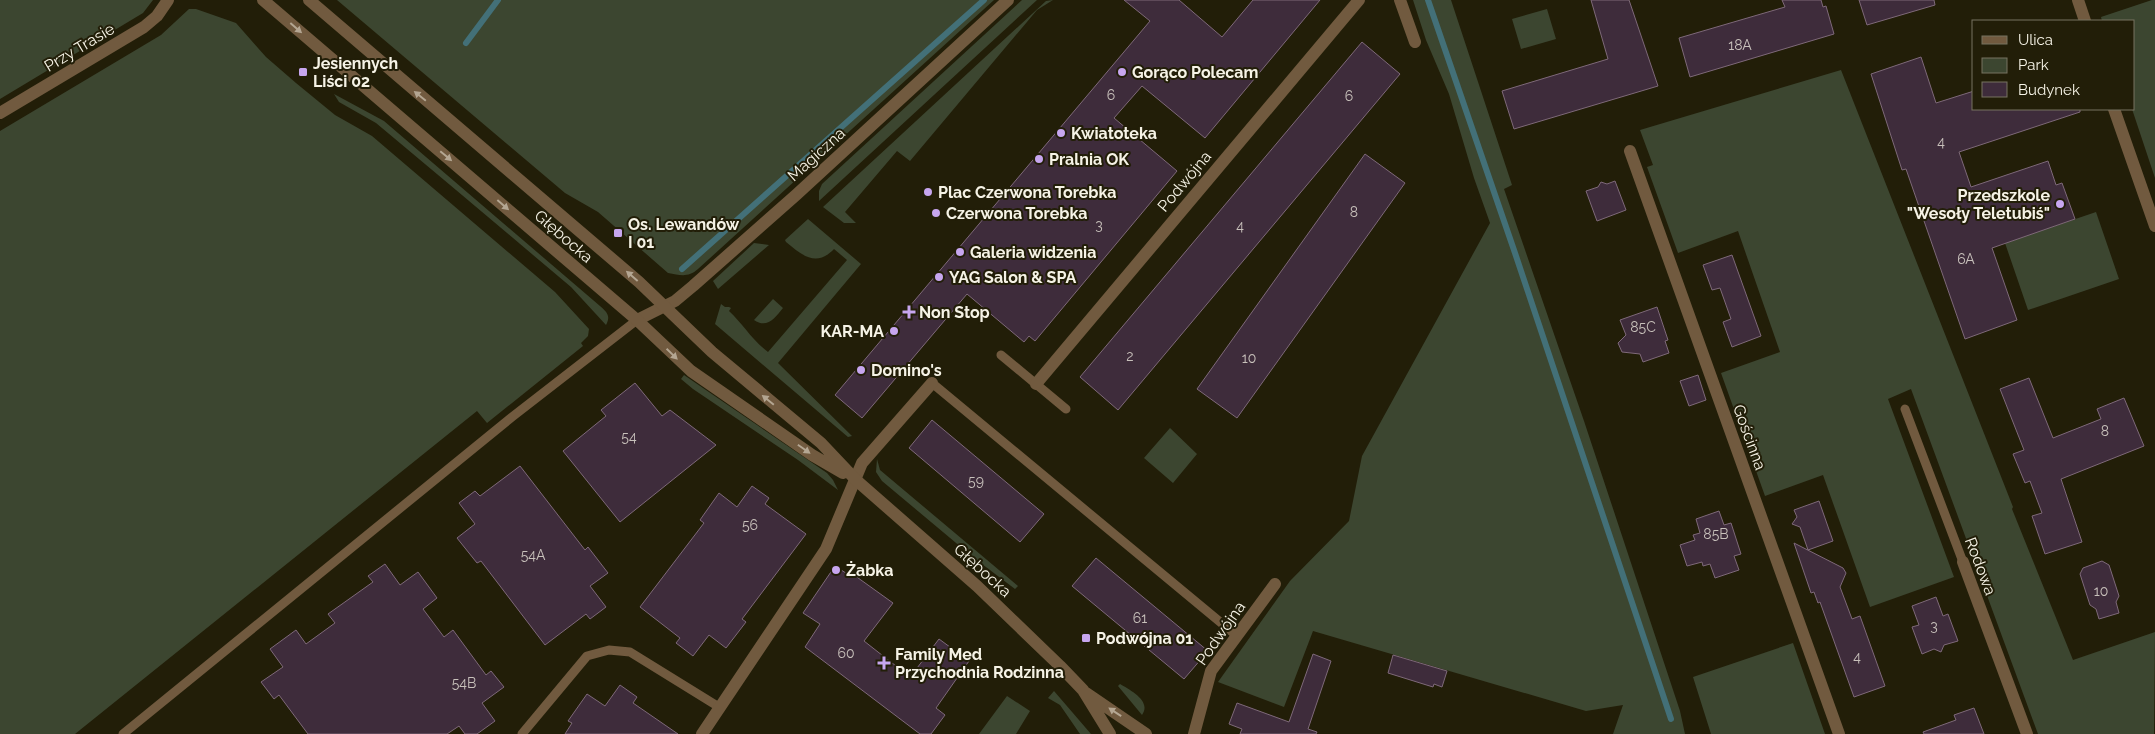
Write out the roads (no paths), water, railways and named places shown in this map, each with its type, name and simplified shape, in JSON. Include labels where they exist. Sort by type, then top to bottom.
[{"type":"street","name":"Przy Trasie","points":[[0,113],[144,27],[157,16],[168,0]]},
{"type":"street","name":"Głębocka","points":[[263,0],[637,320],[684,365],[812,455],[856,480]]},
{"type":"street","name":"Głębocka","points":[[309,0],[600,248],[712,352],[821,443],[856,480],[977,586],[1083,690],[1146,734]]},
{"type":"street","name":"Magiczna","points":[[637,320],[675,301],[786,204],[1008,0]]},
{"type":"street","name":"Podwójna","points":[[1036,384],[1359,0]]},
{"type":"street","points":[[1400,0],[1415,42]]},
{"type":"street","points":[[2078,0],[2086,20]]},
{"type":"street","points":[[2114,110],[2155,226]]},
{"type":"street","name":"Gościnna","points":[[1630,151],[1839,734]]},
{"type":"street","points":[[702,734],[826,548],[862,463],[932,382]]},
{"type":"street","name":"Rodowa","points":[[1962,562],[2027,734]]},
{"type":"street","name":"Podwójna","points":[[1194,734],[1211,671],[1275,584]]},
{"type":"street","name":"Głębocka","points":[[1083,690],[1110,734]]},
{"type":"lane","points":[[123,734],[512,416],[637,320]]},
{"type":"lane","points":[[1001,355],[1066,409]]},
{"type":"lane","points":[[932,382],[1237,636]]},
{"type":"lane","name":"Rodowa","points":[[1905,409],[1962,562]]},
{"type":"lane","points":[[522,734],[588,656],[609,650],[630,652],[719,707]]},
{"type":"waterway","points":[[466,43],[498,0]]},
{"type":"waterway","points":[[682,269],[984,0]]},
{"type":"waterway","points":[[1428,0],[1671,719]]},
{"type":"place","name":"Jesiennych Liści 02","points":[[303,72]]},
{"type":"place","name":"Gorąco Polecam","points":[[1122,72]]},
{"type":"place","name":"Kwiatoteka","points":[[1061,133]]},
{"type":"place","name":"Pralnia OK","points":[[1039,159]]},
{"type":"place","name":"Plac Czerwona Torebka","points":[[928,192]]},
{"type":"place","name":"Przedszkole \"Wesoły Teletubiś\"","points":[[2060,204]]},
{"type":"place","name":"Czerwona Torebka","points":[[936,213]]},
{"type":"place","name":"Os. Lewandów I 01","points":[[618,233]]},
{"type":"place","name":"Galeria widzenia","points":[[960,252]]},
{"type":"place","name":"YAG Salon & SPA","points":[[939,277]]},
{"type":"place","name":"Non Stop","points":[[909,312]]},
{"type":"place","name":"KAR-MA","points":[[894,331]]},
{"type":"place","name":"Domino's","points":[[861,370]]},
{"type":"place","name":"Żabka","points":[[836,570]]},
{"type":"place","name":"Podwójna 01","points":[[1086,638]]},
{"type":"place","name":"Family Med Przychodnia Rodzinna","points":[[884,663]]}]
